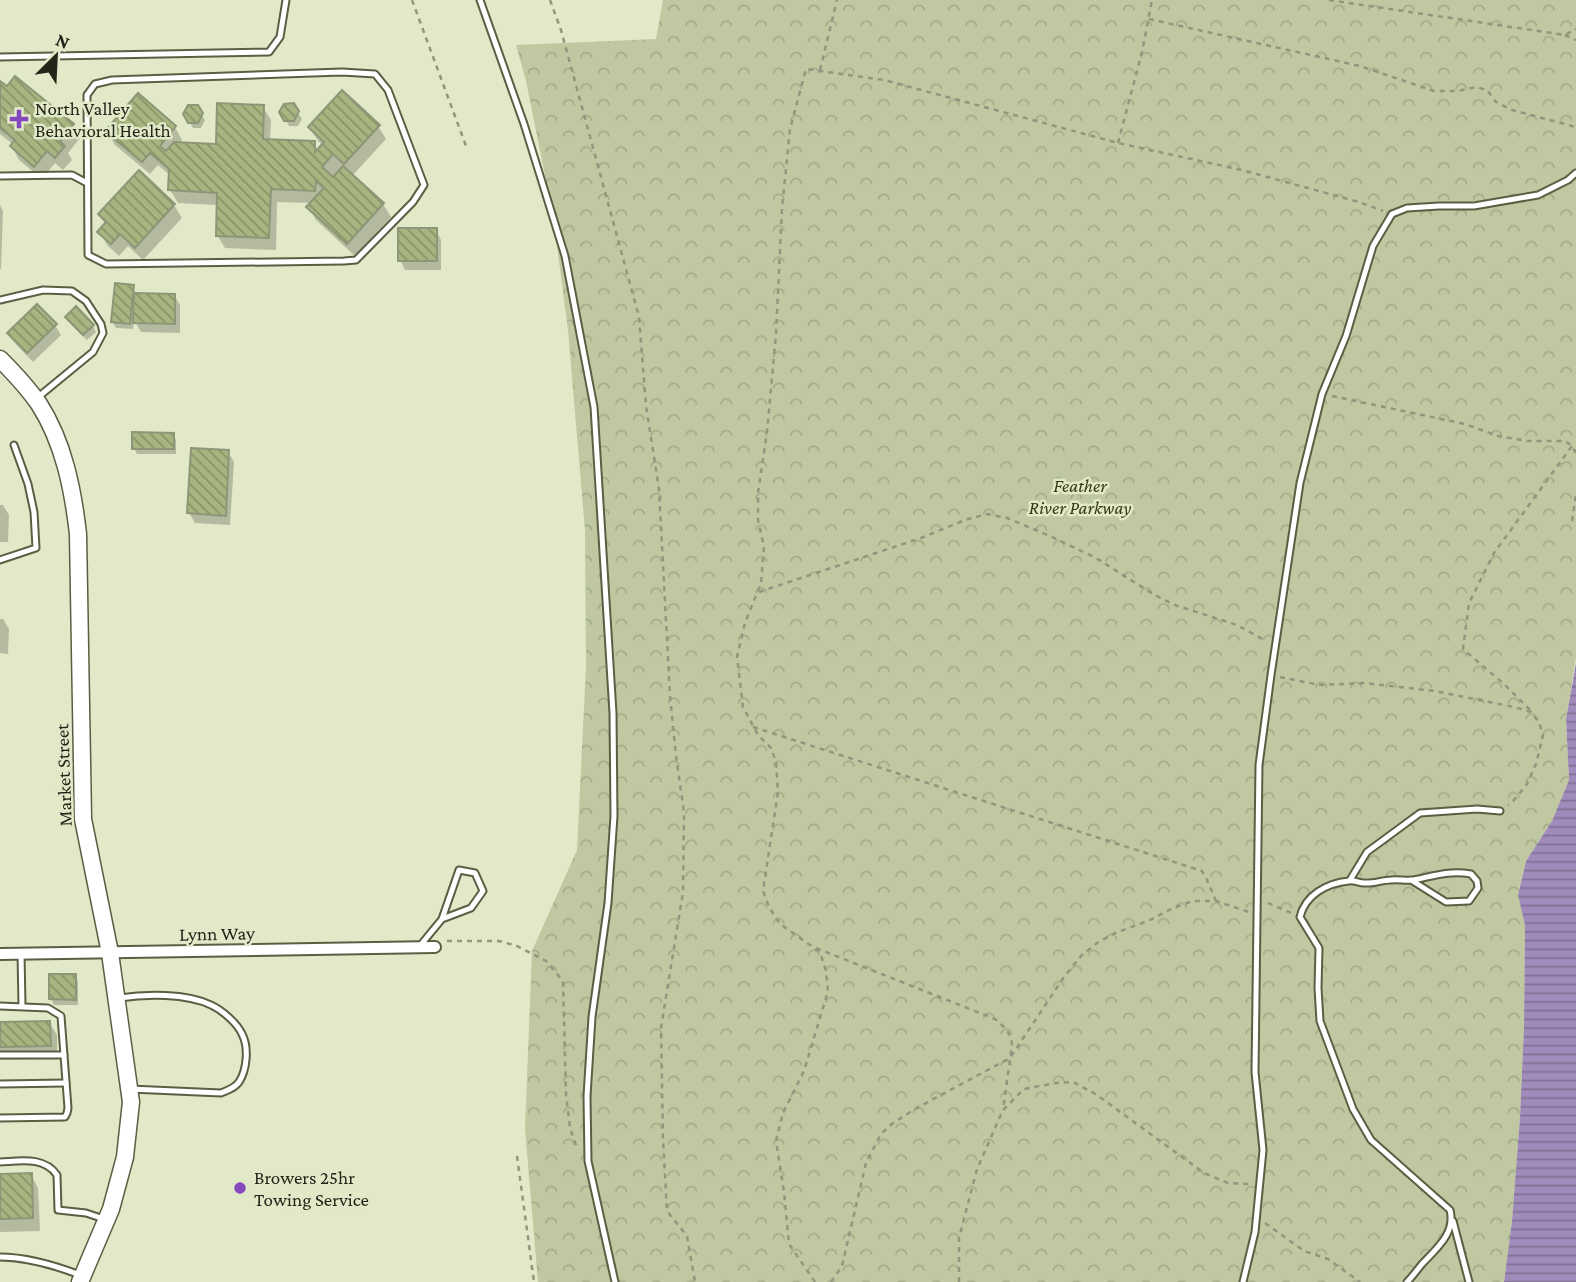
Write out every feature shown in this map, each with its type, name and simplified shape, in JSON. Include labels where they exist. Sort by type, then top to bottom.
[{"type":"main road","name":"Market Street","points":[[0,359],[35,399],[54,434],[75,502],[78,534],[83,819],[110,953],[131,1102],[125,1157],[107,1219],[82,1279]]},
{"type":"street","name":"Lynn Way","points":[[0,954],[435,947]]},
{"type":"lane","points":[[0,57],[269,52],[280,37],[286,0]]},
{"type":"lane","points":[[480,0],[524,124],[565,256],[594,407],[614,713],[614,816],[608,903],[592,1017],[587,1096],[588,1161],[615,1282]]},
{"type":"lane","points":[[342,72],[374,74],[388,90],[424,185],[413,202],[356,260],[106,264],[89,255],[87,183],[87,95],[95,84],[112,80],[342,72]]},
{"type":"lane","points":[[1243,1282],[1255,1232],[1263,1150],[1255,1072],[1259,765],[1300,483],[1322,394],[1346,336],[1373,246],[1392,214],[1407,208],[1474,206],[1538,195],[1576,173]]},
{"type":"lane","points":[[0,176],[72,175],[87,183]]},
{"type":"lane","points":[[0,300],[43,290],[72,291],[86,301],[101,324],[103,333],[93,352],[35,399]]},
{"type":"lane","points":[[0,559],[36,548],[34,512],[28,484],[14,445]]},
{"type":"lane","points":[[1350,880],[1367,852],[1420,813],[1477,809],[1500,811]]},
{"type":"lane","points":[[419,947],[442,919],[459,870],[475,873],[484,891],[471,908],[442,919]]},
{"type":"lane","points":[[1411,880],[1446,902],[1469,901],[1478,888],[1477,881],[1471,874],[1460,872],[1411,880],[1365,883],[1350,880],[1323,888],[1302,908],[1300,917],[1319,948],[1320,1021],[1353,1109],[1371,1140],[1450,1210],[1469,1282]]},
{"type":"lane","points":[[21,953],[22,1006]]},
{"type":"lane","points":[[116,998],[141,995],[193,999],[209,1004],[219,1009],[232,1022],[242,1034],[245,1043],[246,1058],[239,1082],[221,1093],[129,1089]]},
{"type":"lane","points":[[0,1006],[48,1008],[61,1016],[68,1108],[65,1117],[0,1118]]},
{"type":"lane","points":[[0,1055],[64,1055]]},
{"type":"lane","points":[[0,1084],[66,1083]]},
{"type":"lane","points":[[0,1162],[35,1161],[46,1164],[57,1175],[58,1210],[86,1213],[107,1219]]},
{"type":"lane","points":[[1407,1282],[1446,1237],[1453,1220]]},
{"type":"lane","points":[[0,1257],[20,1257],[63,1268],[82,1279]]},
{"type":"path","points":[[412,0],[466,146]]},
{"type":"path","points":[[550,0],[561,30],[639,317],[646,406],[659,489],[670,696],[684,812],[682,892],[661,1028],[663,1151],[667,1211],[687,1236],[695,1282]]},
{"type":"path","points":[[820,70],[837,0]]},
{"type":"path","points":[[1118,143],[1153,0]]},
{"type":"path","points":[[1329,0],[1565,35],[1576,40]]},
{"type":"path","points":[[1149,19],[1360,66],[1434,91],[1458,91],[1476,87],[1487,90],[1496,103],[1512,110],[1576,127]]},
{"type":"path","points":[[1565,35],[1576,29]]},
{"type":"path","points":[[816,1282],[789,1244],[776,1141],[783,1113],[804,1071],[828,991],[826,971],[820,952],[780,924],[769,907],[764,891],[778,792],[776,762],[771,748],[758,735],[743,707],[737,657],[745,623],[761,583],[764,547],[758,520],[758,493],[776,334],[782,208],[790,129],[806,69],[884,80],[1118,143],[1242,170],[1359,202],[1392,214]]},
{"type":"path","points":[[1322,394],[1465,424],[1498,436],[1527,441],[1564,441],[1572,446],[1576,453]]},
{"type":"path","points":[[1500,811],[1514,800],[1527,784],[1536,765],[1543,735],[1539,722],[1531,712],[1504,684],[1463,649],[1469,603],[1494,552],[1572,446]]},
{"type":"path","points":[[1572,521],[1576,494]]},
{"type":"path","points":[[757,593],[986,514],[1007,518],[1050,536],[1096,558],[1175,605],[1237,625],[1275,646]]},
{"type":"path","points":[[1271,676],[1320,685],[1364,683],[1435,691],[1531,712]]},
{"type":"path","points":[[754,727],[1202,871],[1216,901]]},
{"type":"path","points":[[1258,899],[1300,917]]},
{"type":"path","points":[[831,1282],[842,1266],[866,1163],[881,1134],[915,1109],[1010,1058],[1064,976],[1081,956],[1115,933],[1193,901],[1216,901],[1258,914]]},
{"type":"path","points":[[435,947],[442,941],[499,941],[517,946],[545,961],[563,981],[566,1094],[570,1128],[578,1151],[588,1161]]},
{"type":"path","points":[[813,947],[995,1018],[1011,1038],[1003,1110],[977,1169],[959,1238],[959,1282]]},
{"type":"path","points":[[1003,1110],[1024,1089],[1073,1082],[1097,1095],[1204,1173],[1228,1182],[1259,1184]]},
{"type":"path","points":[[517,1156],[534,1282]]},
{"type":"path","points":[[1256,1217],[1304,1251],[1328,1259],[1360,1282]]},
{"type":"green space","name":"Feather River Parkway","points":[[663,0],[1576,0],[1576,658],[1566,719],[1569,780],[1552,821],[1526,861],[1518,893],[1525,925],[1524,1026],[1512,1221],[1504,1282],[538,1282],[525,1129],[532,951],[577,850],[586,667],[585,530],[568,330],[553,215],[526,81],[516,45],[656,39]]},
{"type":"shaded area","points":[[1576,663],[1576,1282],[1504,1282],[1512,1221],[1524,1026],[1525,925],[1518,895],[1526,861],[1552,821],[1569,780],[1566,719]]},
{"type":"building","points":[[15,76],[74,124],[60,141],[65,146],[55,158],[47,151],[34,167],[10,146],[15,140],[0,128],[0,81],[7,86]]},
{"type":"building","points":[[342,90],[380,125],[344,164],[333,154],[322,167],[333,177],[343,166],[384,203],[347,244],[306,207],[324,188],[316,181],[315,191],[271,189],[269,238],[216,236],[217,193],[168,190],[169,169],[150,153],[142,162],[105,131],[138,93],[176,126],[160,146],[166,151],[174,142],[216,144],[217,103],[264,105],[263,139],[315,141],[315,152],[324,142],[308,127]]},
{"type":"building","points":[[294,103],[299,111],[294,121],[284,121],[279,112],[284,104]]},
{"type":"building","points":[[188,105],[198,105],[203,113],[198,123],[188,123],[183,114]]},
{"type":"building","points":[[139,170],[175,204],[135,248],[120,234],[111,244],[97,232],[106,222],[98,214]]},
{"type":"building","points":[[398,228],[437,228],[437,261],[398,261]]},
{"type":"building","points":[[115,283],[134,285],[130,324],[111,322]]},
{"type":"building","points":[[134,293],[175,294],[175,324],[133,323]]},
{"type":"building","points":[[37,304],[57,324],[27,353],[7,333]]},
{"type":"building","points":[[76,306],[94,325],[83,335],[65,317]]},
{"type":"building","points":[[132,432],[174,433],[174,449],[132,449]]},
{"type":"building","points":[[191,448],[229,450],[226,516],[187,513]]},
{"type":"building","points":[[49,974],[76,974],[76,1000],[49,999]]},
{"type":"building","points":[[50,1021],[51,1046],[0,1047],[0,1022]]},
{"type":"building","points":[[32,1173],[33,1218],[0,1219],[0,1174]]},
{"type":"place","name":"North Valley Behavioral Health","points":[[19,119]]},
{"type":"place","name":"Browers 25hr Towing Service","points":[[240,1188]]}]
